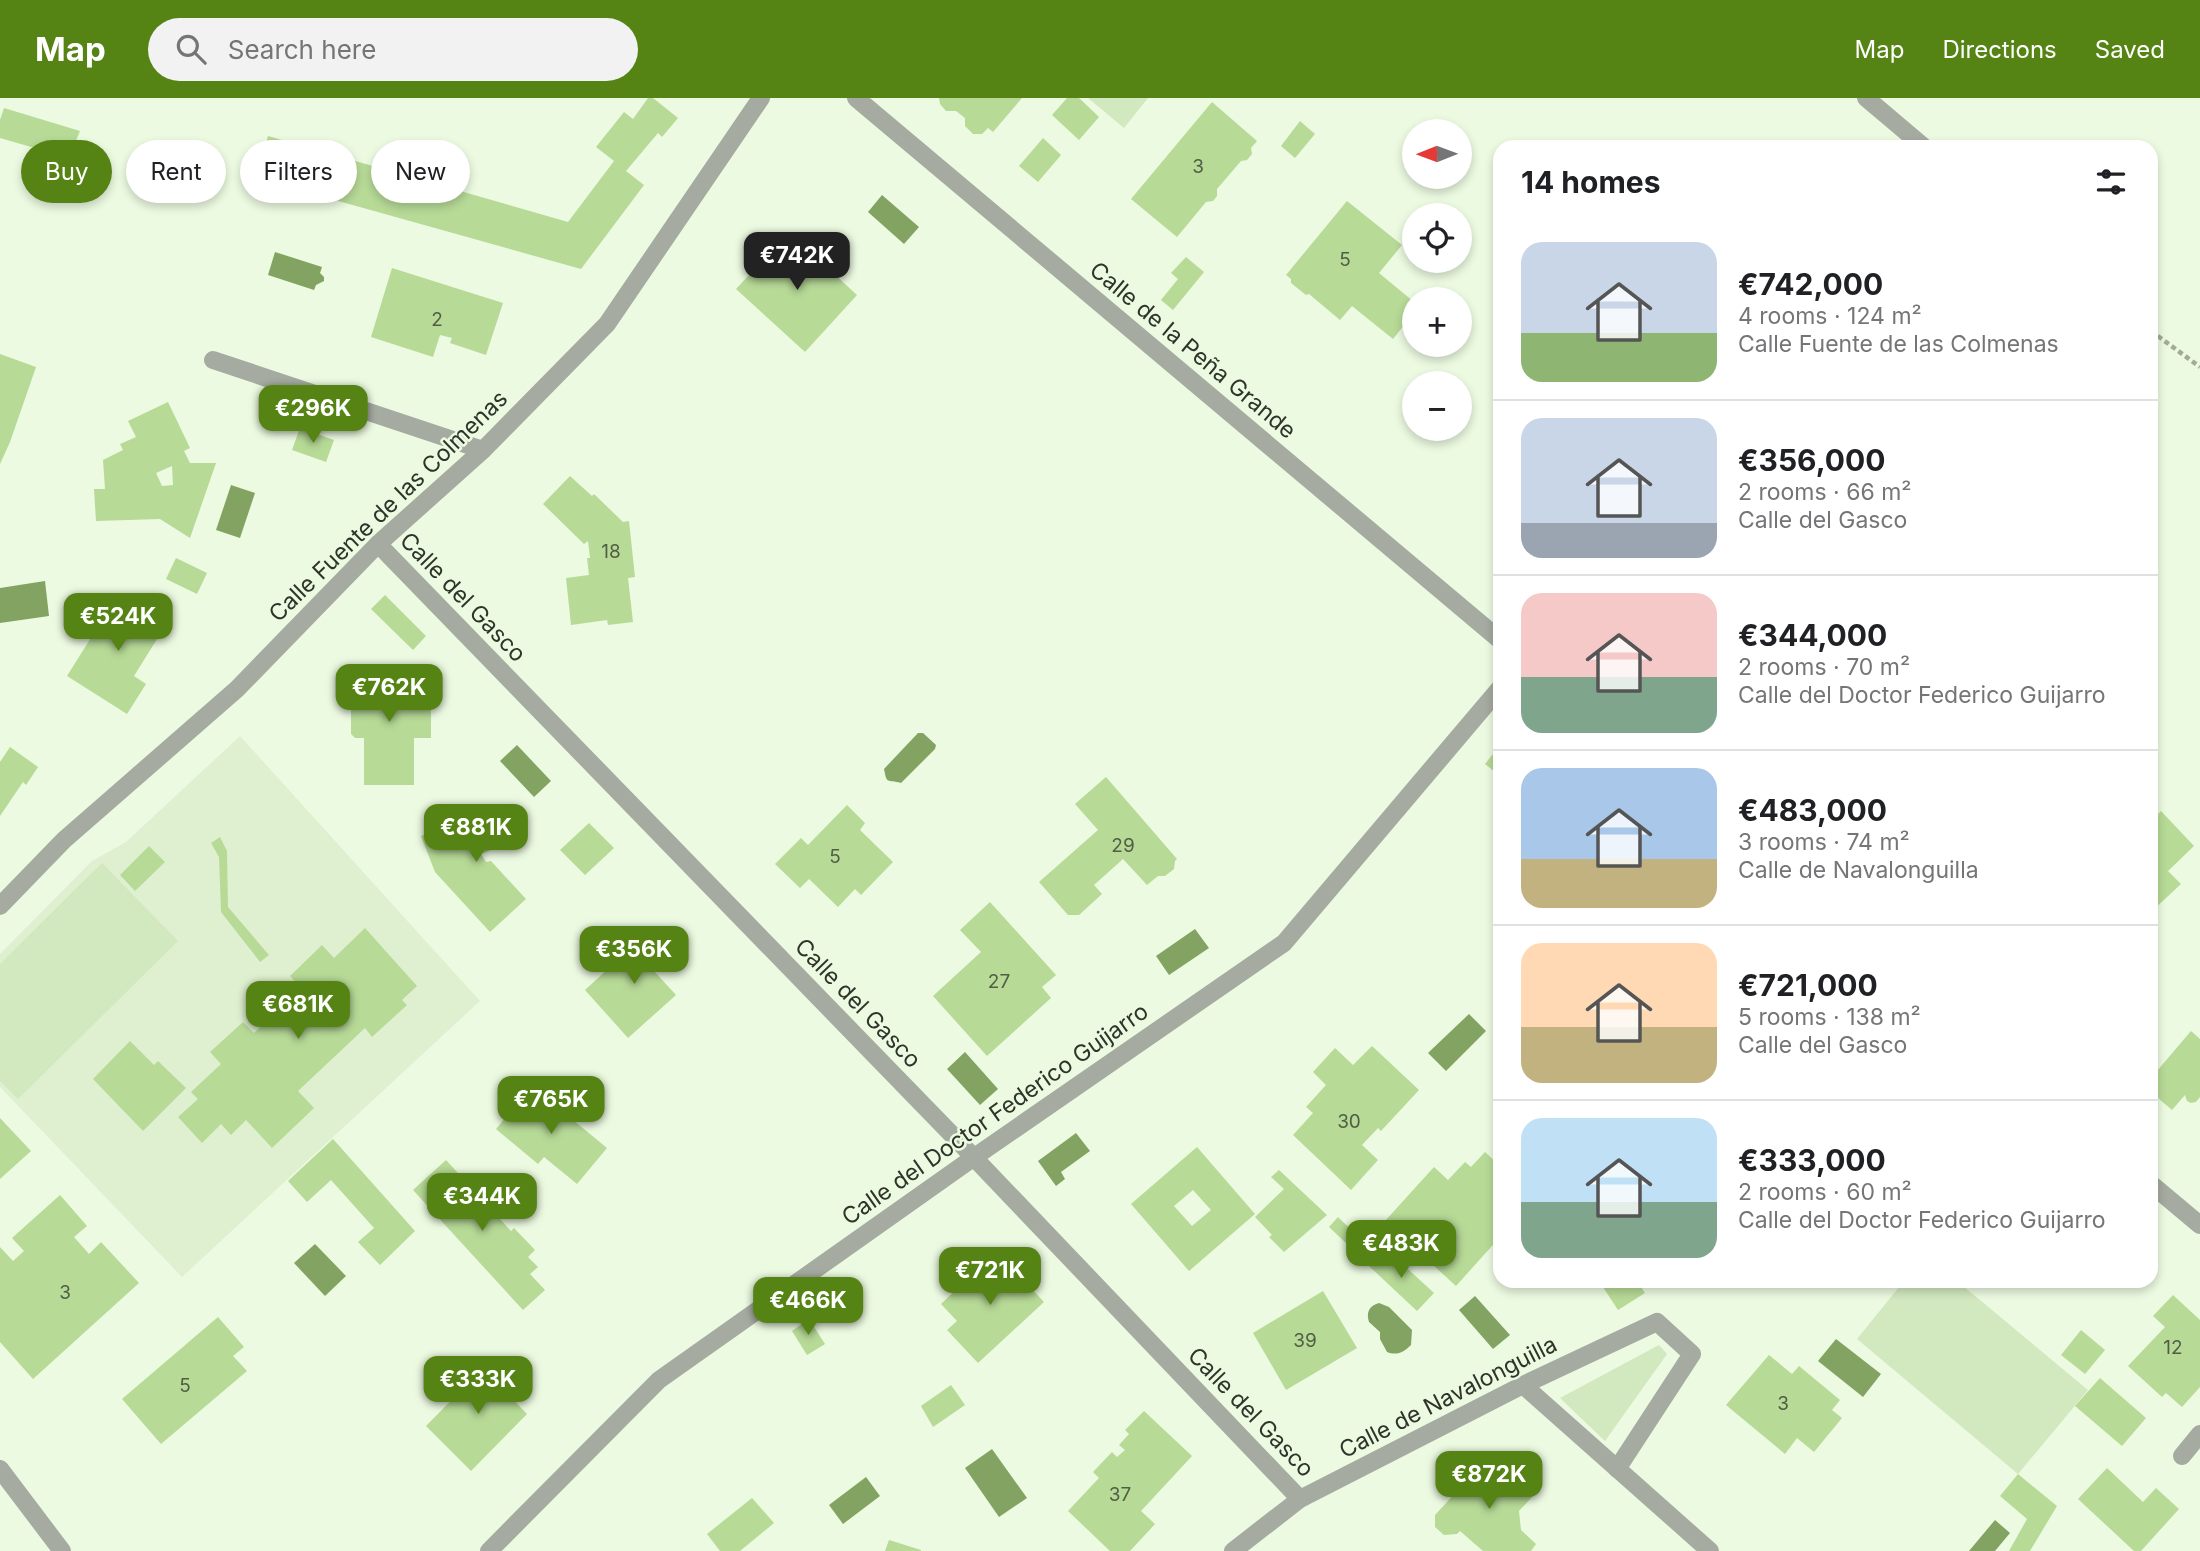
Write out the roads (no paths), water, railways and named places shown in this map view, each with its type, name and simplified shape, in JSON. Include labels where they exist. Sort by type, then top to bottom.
[{"type":"street","name":"Calle Fuente de las Colmenas","points":[[0,906],[64,840],[237,689],[377,544],[483,450],[607,324],[761,98]]},
{"type":"street","name":"Calle de la Peña Grande","points":[[856,98],[1493,634]]},
{"type":"street","points":[[1866,98],[1916,140]]},
{"type":"street","points":[[213,360],[483,450]]},
{"type":"street","name":"Calle del Gasco","points":[[377,544],[1300,1499]]},
{"type":"street","name":"Calle del Doctor Federico Guijarro","points":[[489,1551],[659,1380],[1284,943],[1493,696]]},
{"type":"street","points":[[2158,1190],[2200,1225]]},
{"type":"street","name":"Calle de Navalonguilla","points":[[1233,1551],[1300,1499],[1523,1385],[1657,1322],[1692,1354],[1617,1469]]},
{"type":"street","points":[[1523,1385],[1710,1551]]},
{"type":"street","points":[[2182,1456],[2200,1434]]},
{"type":"street","points":[[0,1469],[62,1551]]}]
